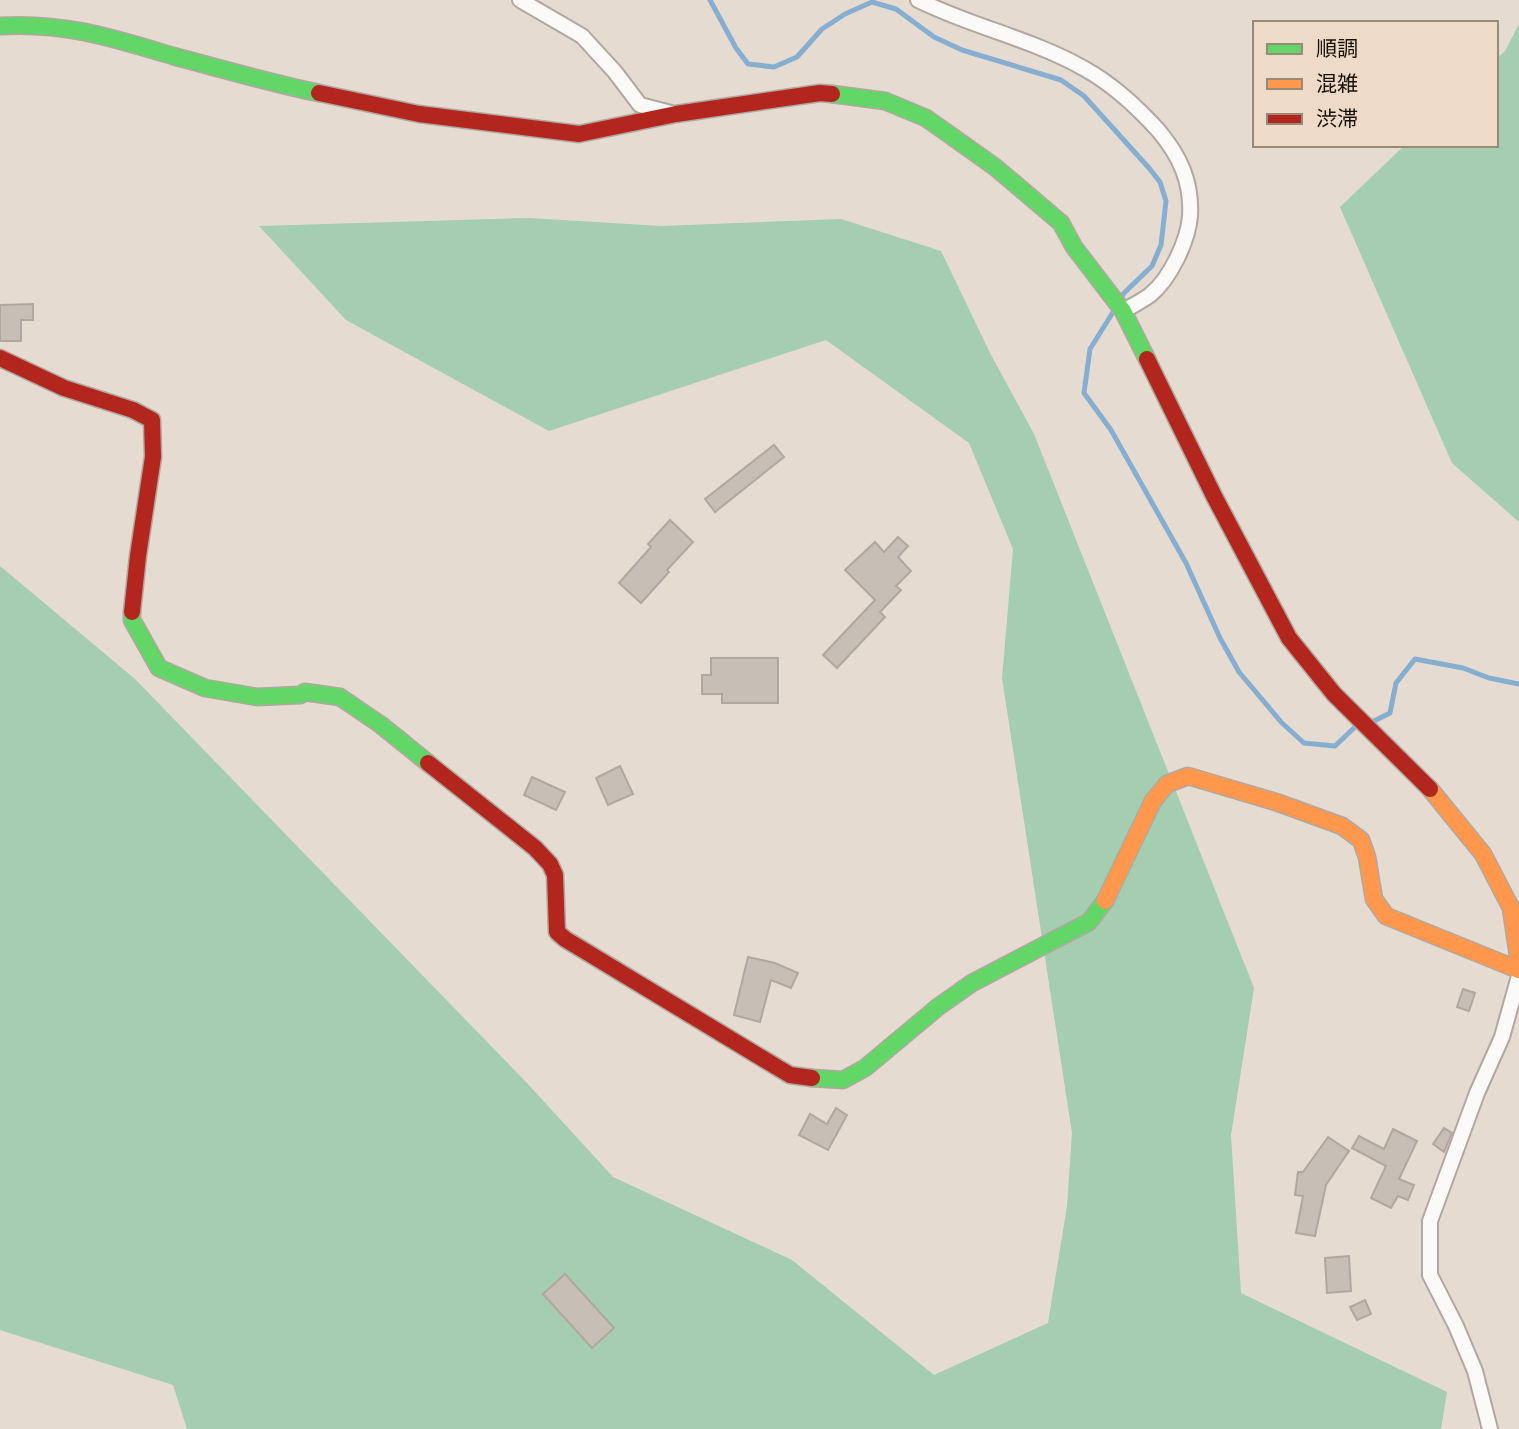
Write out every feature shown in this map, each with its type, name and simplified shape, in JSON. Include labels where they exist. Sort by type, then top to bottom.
[{"type":"street","points":[[520,0],[582,36],[640,105],[676,114]]},
{"type":"street","points":[[918,0],[1084,68],[1107,83],[1144,115],[1167,141],[1185,171],[1191,197],[1188,234],[1176,261],[1152,293],[1123,311]]},
{"type":"street","points":[[0,26],[33,24],[83,30],[266,82],[432,116],[579,134],[676,114],[820,93],[885,101],[926,118],[995,167],[1061,223],[1074,247],[1123,311],[1214,496],[1289,638],[1335,694],[1422,780],[1483,854],[1511,908],[1519,962]]},
{"type":"street","points":[[0,358],[64,388],[134,410],[152,420],[155,435],[152,470],[133,591],[132,620],[159,668],[205,688],[257,697],[300,695],[305,692],[340,696],[381,724],[535,848],[555,874],[554,915],[557,932],[565,939],[790,1075],[843,1080],[864,1068],[938,1007],[972,983],[1089,922],[1109,897],[1153,801],[1167,784],[1188,776],[1342,825],[1361,840],[1367,856],[1374,899],[1386,916],[1519,970]]},
{"type":"street","points":[[1490,1429],[1475,1371],[1456,1325],[1430,1275],[1430,1221],[1477,1093],[1502,1037],[1519,976]]},
{"type":"green space","points":[[1519,24],[1519,522],[1452,463],[1340,207],[1403,147],[1498,147],[1498,57],[1505,51]]},
{"type":"green space","points":[[529,218],[661,226],[841,219],[941,251],[990,353],[1034,434],[1254,988],[1231,1135],[1241,1293],[1447,1392],[1441,1429],[187,1429],[173,1385],[0,1330],[0,566],[135,679],[526,1082],[613,1177],[792,1260],[934,1375],[1048,1323],[1067,1206],[1072,1133],[1002,678],[1013,549],[969,443],[826,340],[549,431],[346,320],[259,226]]},
{"type":"building","points":[[33,304],[33,320],[21,320],[21,341],[0,341],[0,305]]},
{"type":"building","points":[[774,445],[784,457],[715,512],[705,499]]},
{"type":"building","points":[[670,520],[693,542],[641,603],[619,583],[651,547],[648,544]]},
{"type":"building","points":[[898,537],[908,546],[898,557],[911,571],[896,586],[901,590],[880,612],[885,617],[837,668],[823,655],[875,600],[845,570],[875,542],[884,552]]},
{"type":"building","points":[[711,658],[778,658],[778,703],[722,703],[722,694],[702,694],[702,675],[711,675]]},
{"type":"building","points":[[620,766],[633,794],[608,805],[596,778]]},
{"type":"building","points":[[532,777],[565,792],[556,810],[524,795]]},
{"type":"building","points":[[748,957],[775,963],[798,973],[791,988],[771,980],[760,1022],[734,1015]]},
{"type":"building","points":[[1463,989],[1475,993],[1469,1011],[1457,1007]]},
{"type":"building","points":[[836,1108],[847,1115],[828,1150],[799,1135],[810,1114],[827,1124]]},
{"type":"building","points":[[1444,1128],[1452,1133],[1444,1152],[1433,1144]]},
{"type":"building","points":[[1393,1129],[1417,1141],[1399,1179],[1414,1185],[1408,1200],[1398,1196],[1391,1208],[1371,1198],[1386,1166],[1352,1148],[1359,1136],[1384,1149]]},
{"type":"building","points":[[1328,1137],[1349,1151],[1326,1185],[1315,1236],[1296,1233],[1303,1196],[1295,1195],[1298,1172],[1303,1172]]},
{"type":"building","points":[[1349,1256],[1351,1291],[1327,1293],[1325,1258]]},
{"type":"building","points":[[565,1274],[614,1328],[592,1348],[543,1294]]},
{"type":"building","points":[[1365,1300],[1371,1314],[1357,1320],[1350,1307]]},
{"type":"waterway","points":[[710,0],[736,48],[748,64],[774,67],[797,57],[822,29],[845,14],[872,2],[896,9],[934,37],[962,50],[1061,80],[1084,96],[1160,182],[1166,201],[1161,245],[1152,266],[1120,300]]},
{"type":"waterway","points":[[1115,309],[1090,349],[1084,393],[1111,430],[1186,563],[1220,638],[1239,672],[1282,723],[1304,743],[1335,746],[1359,725]]},
{"type":"waterway","points":[[1372,722],[1390,713],[1396,683],[1415,659],[1463,668],[1489,678],[1519,684]]},
{"type":"traffic: fast","points":[[0,26],[46,26],[88,33],[319,93]]},
{"type":"traffic: fast","points":[[832,94],[885,101],[926,118],[995,167],[1061,223],[1074,247],[1123,311],[1147,359]]},
{"type":"traffic: fast","points":[[132,612],[132,620],[159,668],[205,688],[257,697],[300,695],[305,692],[340,697],[381,725],[428,763]]},
{"type":"traffic: fast","points":[[812,1078],[843,1080],[865,1068],[938,1007],[972,983],[1089,922],[1105,901]]},
{"type":"traffic: slow","points":[[1105,901],[1153,801],[1167,784],[1188,776],[1276,802],[1342,826],[1361,840],[1367,857],[1374,899],[1386,916],[1519,970]]},
{"type":"traffic: slow","points":[[1430,789],[1483,854],[1511,908],[1519,962]]},
{"type":"traffic: jam","points":[[319,93],[419,114],[579,134],[676,114],[820,93],[832,94]]},
{"type":"traffic: jam","points":[[0,358],[64,388],[133,410],[152,420],[153,457],[132,612]]},
{"type":"traffic: jam","points":[[1147,359],[1214,496],[1289,638],[1334,694],[1430,789]]},
{"type":"traffic: jam","points":[[428,763],[535,848],[550,864],[555,875],[557,932],[565,939],[790,1075],[812,1078]]}]
